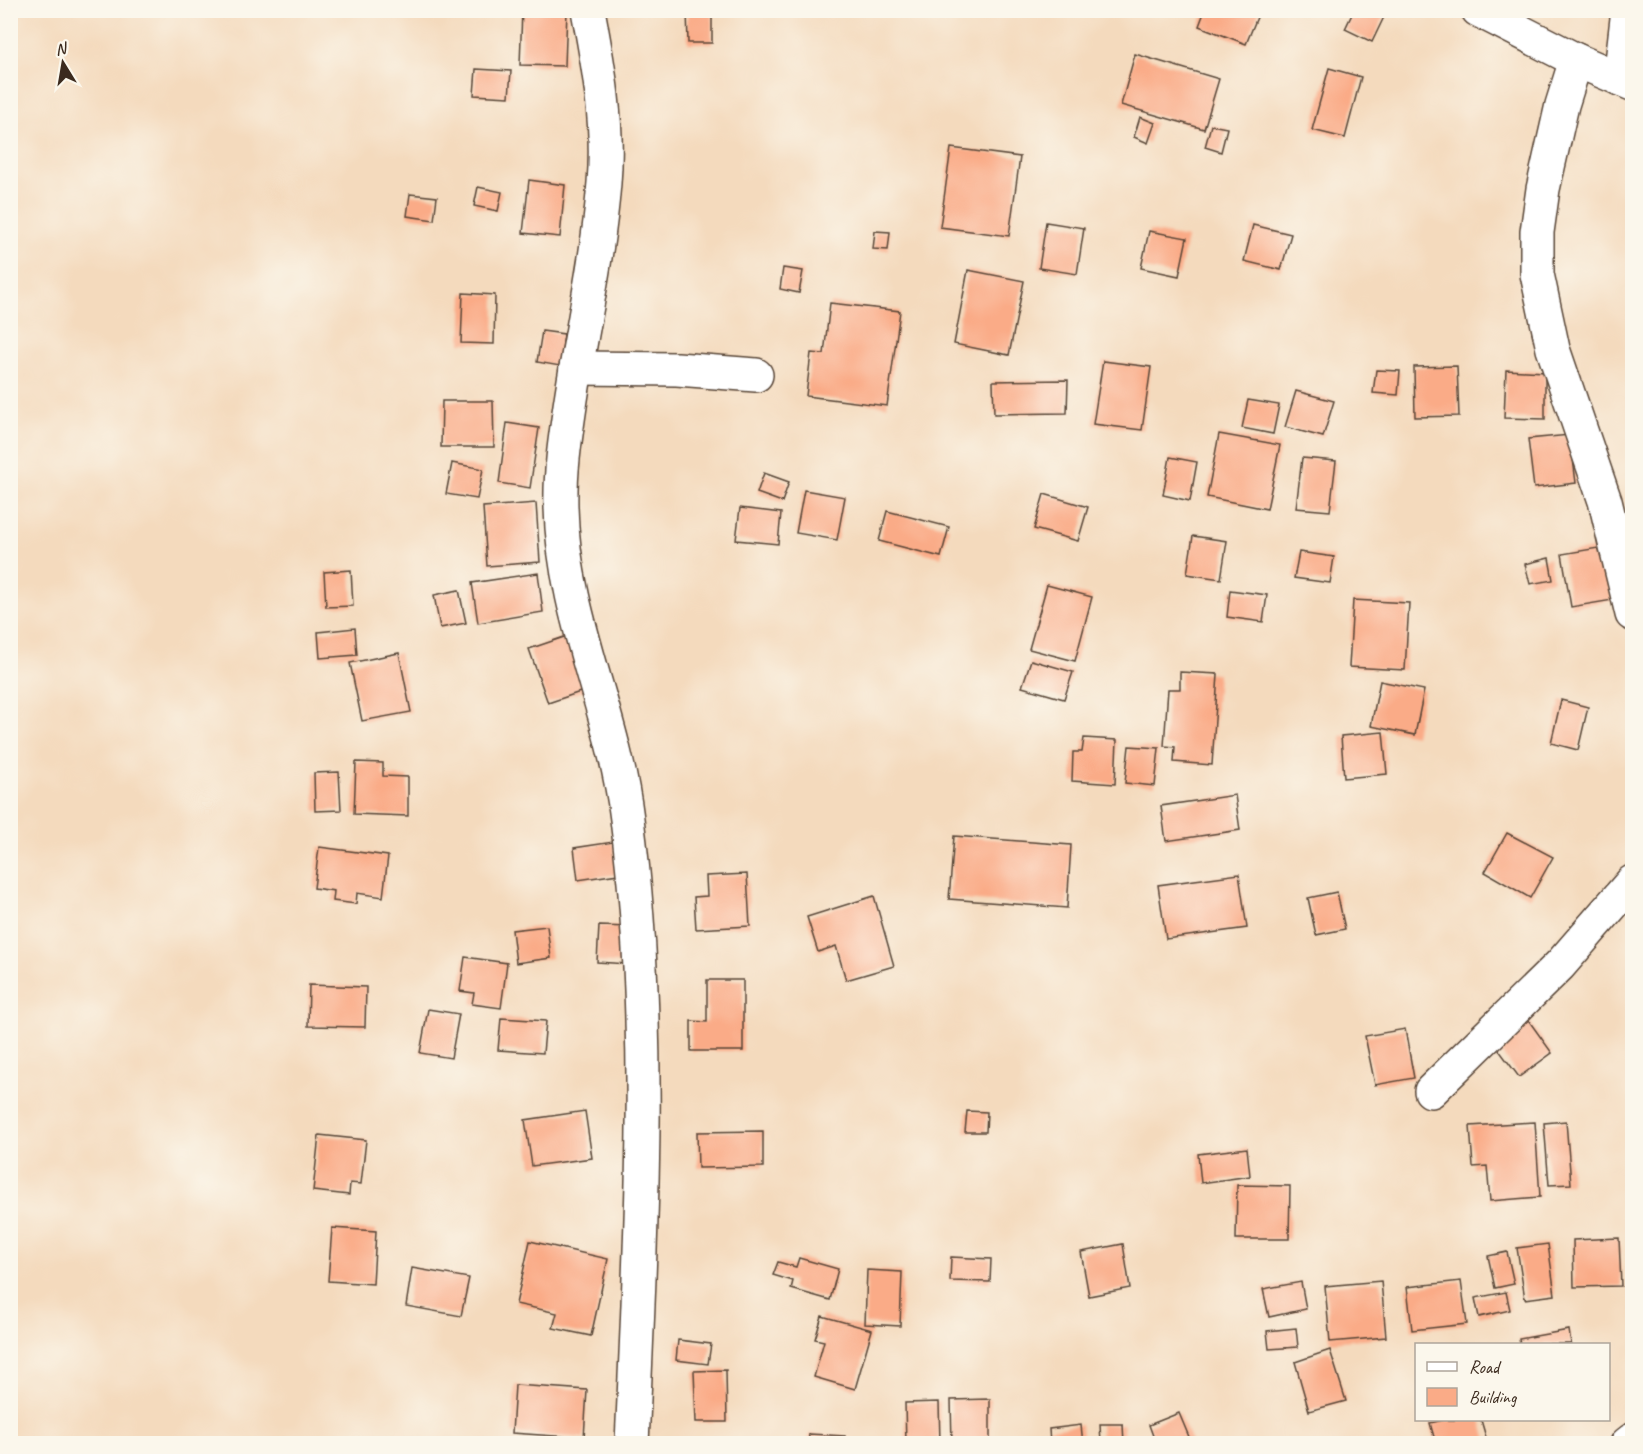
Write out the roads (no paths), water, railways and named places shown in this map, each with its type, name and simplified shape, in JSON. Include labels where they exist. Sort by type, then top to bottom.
[{"type":"street","points":[[588,10],[607,132],[604,184],[594,272],[576,368],[563,457],[560,504],[562,549],[570,592],[610,731],[627,818],[640,966],[643,1170],[640,1293],[632,1443]]},
{"type":"street","points":[[1479,10],[1576,60],[1626,82],[1628,10]]},
{"type":"street","points":[[1576,60],[1562,105],[1543,189],[1536,232],[1537,274],[1553,349],[1605,501],[1632,614]]},
{"type":"street","points":[[576,368],[677,369],[756,375]]},
{"type":"street","points":[[1431,1090],[1560,965],[1632,882]]},
{"type":"street","points":[[1627,1443],[1632,1440]]}]
